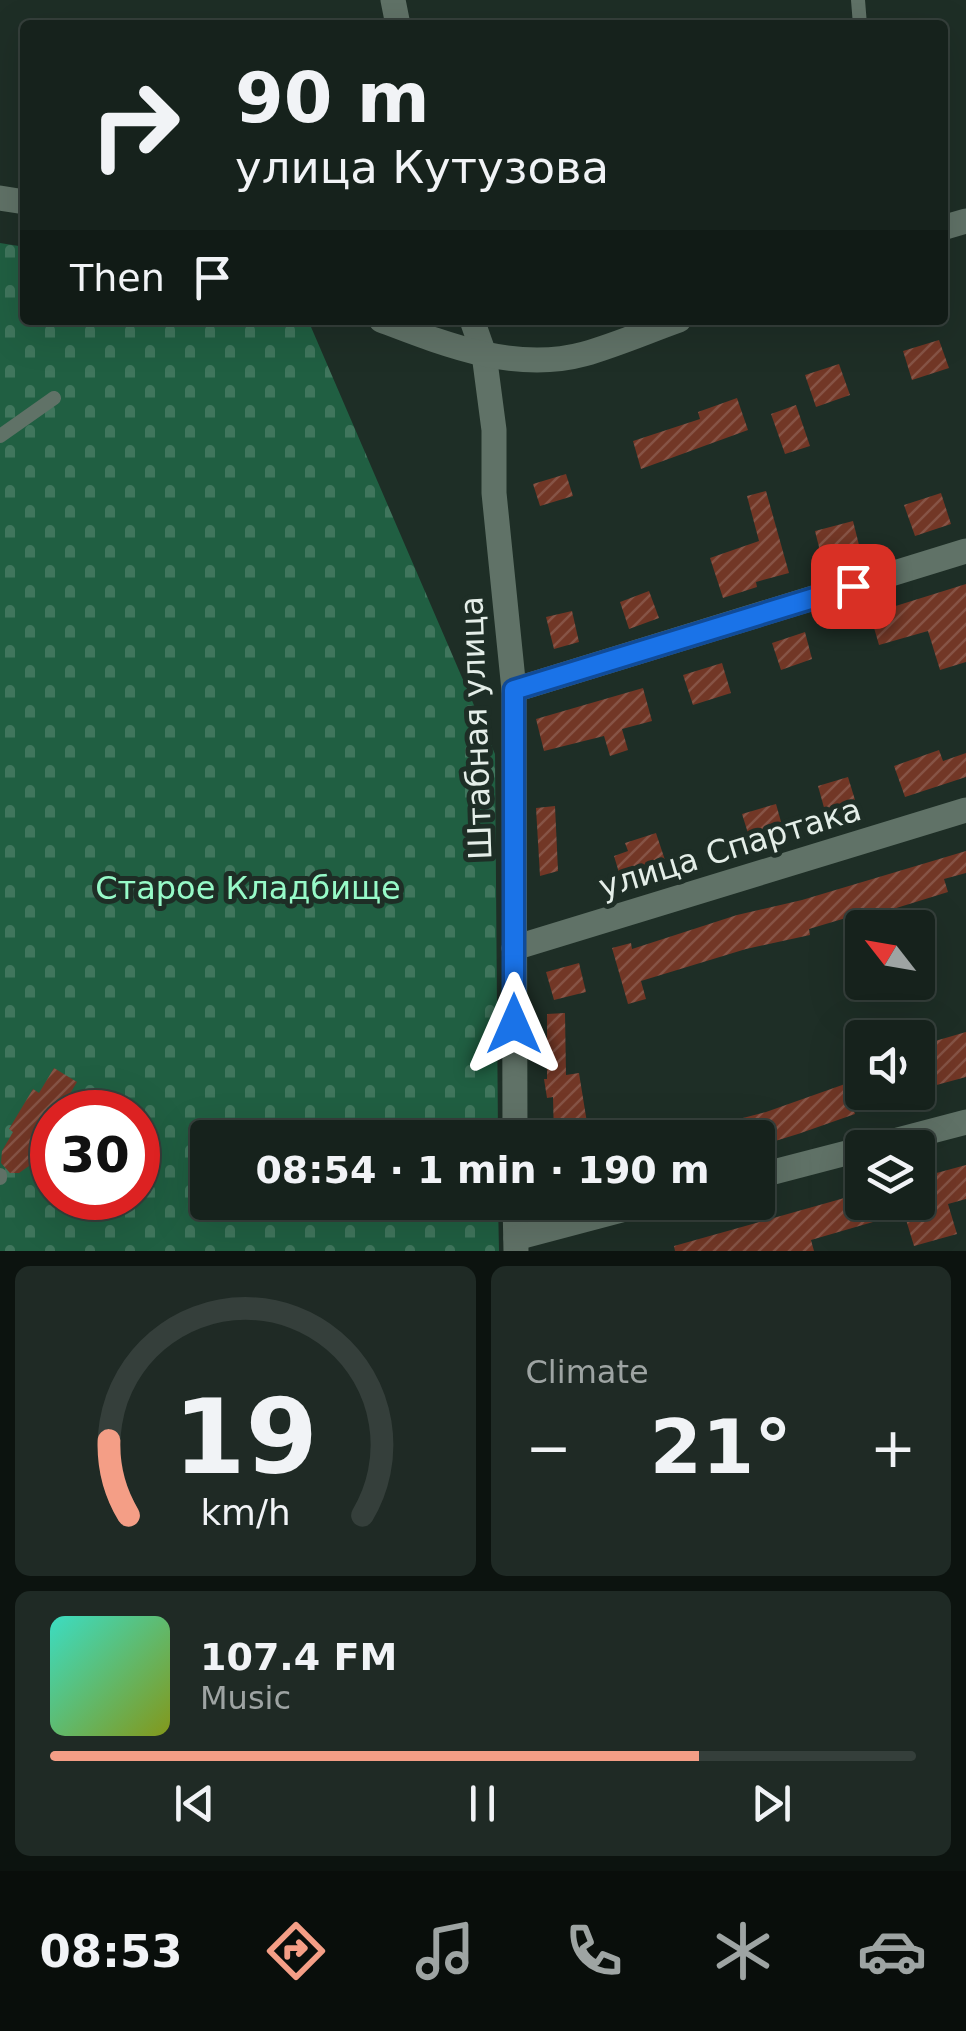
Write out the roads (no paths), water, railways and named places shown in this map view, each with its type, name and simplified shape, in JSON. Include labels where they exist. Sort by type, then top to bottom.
[{"type":"street","points":[[394,325],[446,345],[523,359],[582,355],[666,325]]},
{"type":"street","name":"Штабная улица","points":[[474,325],[484,354],[494,430],[494,493],[514,690],[515,1120]]},
{"type":"street","points":[[514,690],[966,551]]},
{"type":"street","name":"улица Спартака","points":[[514,948],[966,810]]},
{"type":"street","points":[[935,1130],[966,1122]]},
{"type":"street","points":[[775,1172],[845,1153]]},
{"type":"street","points":[[516,1244],[594,1220]]},
{"type":"lane","points":[[0,436],[54,398]]},
{"type":"park label","name":"Старое Кладбище","points":[[248,888]]}]
